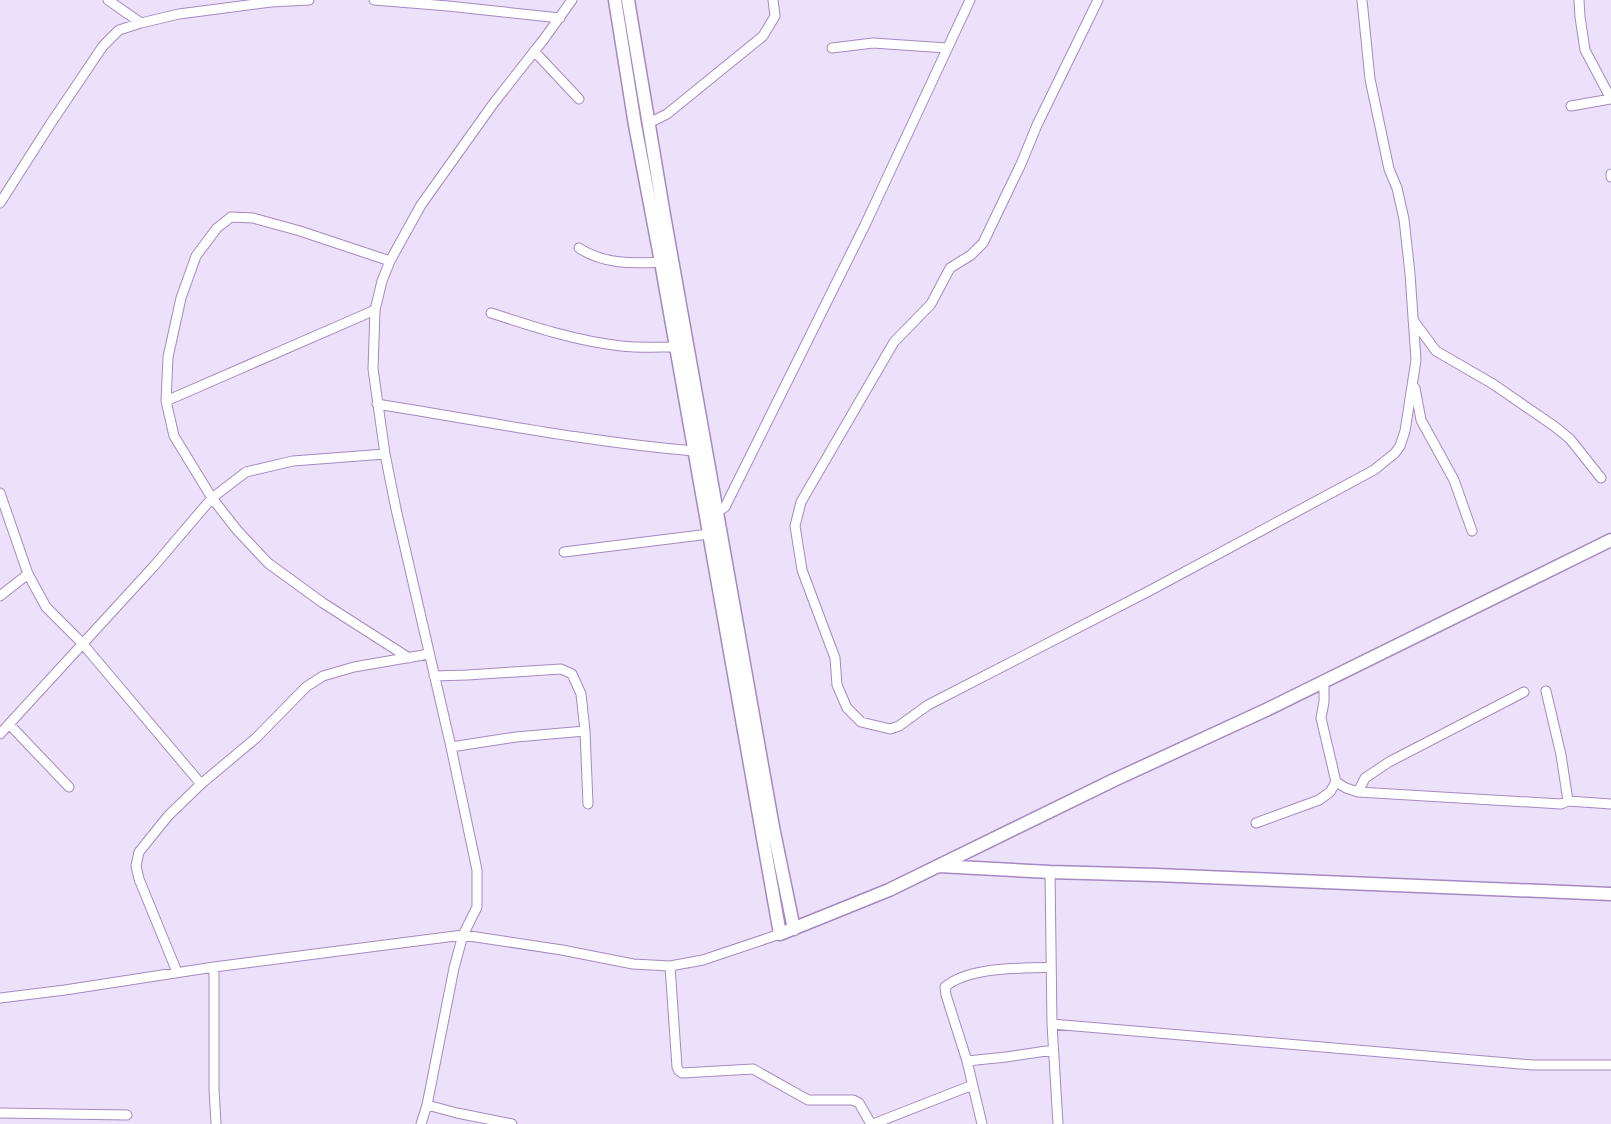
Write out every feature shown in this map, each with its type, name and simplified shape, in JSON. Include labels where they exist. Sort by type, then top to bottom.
[{"type":"street","points":[[108,0],[141,23]]},
{"type":"street","points":[[0,203],[103,46],[119,30],[179,14],[271,2],[309,0]]},
{"type":"street","points":[[374,0],[560,18]]},
{"type":"street","points":[[421,1124],[427,1105],[454,968],[463,935],[477,907],[477,870],[386,454],[377,404],[374,370],[375,310],[382,281],[390,261],[421,205],[493,104],[572,0]]},
{"type":"street","points":[[615,0],[637,135],[694,451],[712,514],[709,534],[780,934]]},
{"type":"street","points":[[628,0],[712,514],[794,929]]},
{"type":"street","points":[[649,123],[667,114],[764,36],[775,16],[773,0]]},
{"type":"street","points":[[712,514],[725,507],[865,225],[970,0]]},
{"type":"street","points":[[1098,0],[982,242],[971,255],[950,268],[931,304],[894,342],[801,502],[795,526],[802,570],[834,658],[837,684],[846,708],[861,722],[890,729],[899,726],[928,705],[1151,590],[1374,470],[1395,453],[1400,446],[1405,431],[1416,360],[1410,274],[1404,219],[1389,169],[1370,80],[1362,0]]},
{"type":"street","points":[[1572,106],[1611,99],[1585,50],[1579,0]]},
{"type":"street","points":[[832,48],[873,43],[948,48]]},
{"type":"street","points":[[534,51],[578,99]]},
{"type":"street","points":[[390,261],[300,231],[253,218],[231,217],[217,228],[196,256],[181,298],[168,357],[166,402],[174,436],[212,498],[237,530],[268,563],[323,603],[408,658]]},
{"type":"street","points":[[579,248],[587,253],[610,260],[635,264],[661,262]]},
{"type":"street","points":[[166,402],[375,310]]},
{"type":"street","points":[[491,314],[580,340],[623,346],[675,347]]},
{"type":"street","points":[[1413,320],[1436,351],[1493,384],[1570,439],[1601,478]]},
{"type":"street","points":[[1414,380],[1421,420],[1454,480],[1472,531]]},
{"type":"street","points":[[377,404],[586,439],[694,451]]},
{"type":"street","points":[[0,734],[154,566],[212,498],[246,472],[293,461],[386,454]]},
{"type":"street","points":[[0,493],[28,574],[46,608],[82,643],[201,784]]},
{"type":"street","points":[[564,552],[709,534]]},
{"type":"street","points":[[0,998],[65,990],[177,972],[463,935],[562,950],[633,964],[670,966],[703,960],[794,929],[889,890],[1114,780],[1266,710],[1611,540]]},
{"type":"street","points":[[0,596],[28,574]]},
{"type":"street","points":[[177,972],[139,879],[136,866],[139,852],[168,816],[201,784],[256,738],[306,687],[323,676],[354,666],[429,654]]},
{"type":"street","points":[[434,676],[561,669],[572,674],[581,694],[585,731],[588,804]]},
{"type":"street","points":[[1324,681],[1324,702],[1320,718],[1336,782],[1346,788],[1358,792],[1561,804],[1568,801],[1611,804]]},
{"type":"street","points":[[1546,691],[1561,755],[1568,801]]},
{"type":"street","points":[[1358,792],[1365,778],[1389,762],[1524,692]]},
{"type":"street","points":[[9,724],[70,787]]},
{"type":"street","points":[[451,747],[516,737],[585,731]]},
{"type":"street","points":[[1256,823],[1319,800],[1330,792],[1336,782]]},
{"type":"street","points":[[938,866],[1611,894]]},
{"type":"street","points":[[1050,872],[1052,1024],[1058,1124]]},
{"type":"street","points":[[670,966],[677,1067],[682,1073],[753,1069],[808,1100],[853,1100],[858,1103],[871,1124],[970,1086],[972,1083]]},
{"type":"street","points":[[214,967],[214,1089],[216,1124]]},
{"type":"street","points":[[982,1124],[967,1061],[945,986],[952,980],[963,976],[992,970],[1051,967]]},
{"type":"street","points":[[1052,1024],[1533,1065],[1611,1065]]},
{"type":"street","points":[[967,1061],[1053,1050]]},
{"type":"street","points":[[427,1105],[512,1124]]},
{"type":"street","points":[[0,1112],[127,1115]]}]
